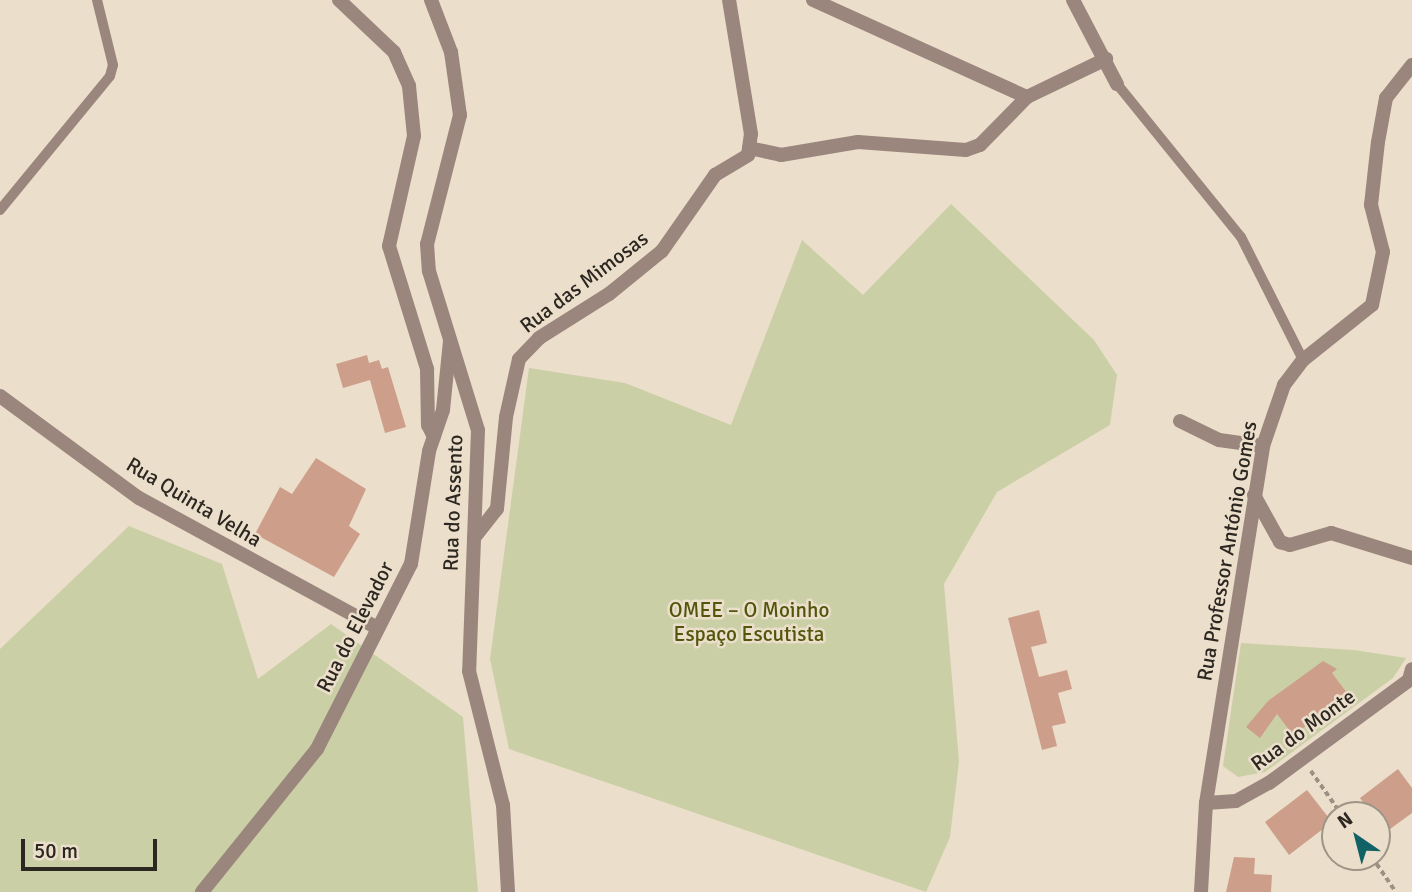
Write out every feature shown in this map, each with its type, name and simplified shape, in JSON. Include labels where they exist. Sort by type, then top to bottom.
[{"type":"street","points":[[339,0],[394,52],[409,86],[414,136],[389,246],[427,369],[428,425],[434,438]]},
{"type":"street","name":"Rua do Assento","points":[[431,0],[451,52],[460,115],[427,244],[450,339],[478,430],[468,671],[503,805],[508,892]]},
{"type":"street","points":[[729,0],[751,134],[749,148],[780,155],[858,142],[966,150],[986,140],[1027,97],[1106,59]]},
{"type":"street","points":[[813,0],[1027,97]]},
{"type":"street","points":[[1073,0],[1117,84]]},
{"type":"street","name":"Rua Professor António Gomes","points":[[1201,892],[1206,803],[1263,446],[1284,385],[1303,360],[1372,305],[1383,252],[1371,205],[1378,142],[1386,98],[1412,65]]},
{"type":"street","name":"Rua das Mimosas","points":[[474,538],[497,509],[506,417],[519,359],[539,338],[609,294],[662,251],[715,175],[748,155],[749,148]]},
{"type":"street","name":"Rua do Elevador","points":[[202,892],[317,749],[376,627],[411,565],[434,438],[443,410],[450,339]]},
{"type":"street","name":"Rua Quinta Velha","points":[[0,396],[139,498],[376,627]]},
{"type":"street","points":[[1180,421],[1219,440],[1263,446]]},
{"type":"street","points":[[1254,495],[1280,542],[1290,545],[1331,533],[1412,558]]},
{"type":"street","name":"Rua do Monte","points":[[1206,803],[1236,800],[1302,758],[1411,676]]},
{"type":"lane","points":[[0,210],[110,76],[113,65],[97,0]]},
{"type":"lane","points":[[1117,84],[1241,237],[1303,360]]},
{"type":"path","points":[[1302,758],[1332,801]]},
{"type":"path","points":[[1382,871],[1396,892]]},
{"type":"green space","name":"OMEE – O Moinho Espaço Escutista","points":[[951,204],[1094,340],[1117,375],[1110,425],[997,492],[944,584],[959,761],[950,837],[926,892],[509,749],[490,659],[529,368],[625,383],[731,425],[802,240],[863,295]]},
{"type":"green space","points":[[129,526],[222,564],[258,679],[331,624],[463,717],[478,892],[0,892],[0,649]]},
{"type":"green space","points":[[1241,643],[1354,650],[1406,658],[1393,678],[1265,772],[1238,777],[1223,766]]},
{"type":"building","points":[[367,355],[369,363],[379,360],[382,369],[388,367],[406,427],[385,433],[370,380],[343,388],[336,364]]},
{"type":"building","points":[[316,458],[366,489],[349,526],[360,534],[334,577],[255,534],[280,487],[292,494]]},
{"type":"building","points":[[1039,610],[1047,643],[1031,647],[1039,677],[1067,670],[1072,689],[1058,693],[1066,723],[1052,726],[1057,746],[1042,750],[1008,618]]},
{"type":"building","points":[[1323,661],[1337,669],[1332,673],[1347,693],[1329,706],[1333,711],[1292,734],[1277,714],[1260,738],[1246,727],[1268,701]]},
{"type":"building","points":[[1398,769],[1412,788],[1412,813],[1391,828],[1391,801],[1362,801],[1360,798]]},
{"type":"building","points":[[1307,790],[1321,808],[1321,830],[1289,855],[1265,822]]},
{"type":"building","points":[[1234,857],[1255,858],[1254,874],[1272,875],[1271,892],[1226,892]]}]
